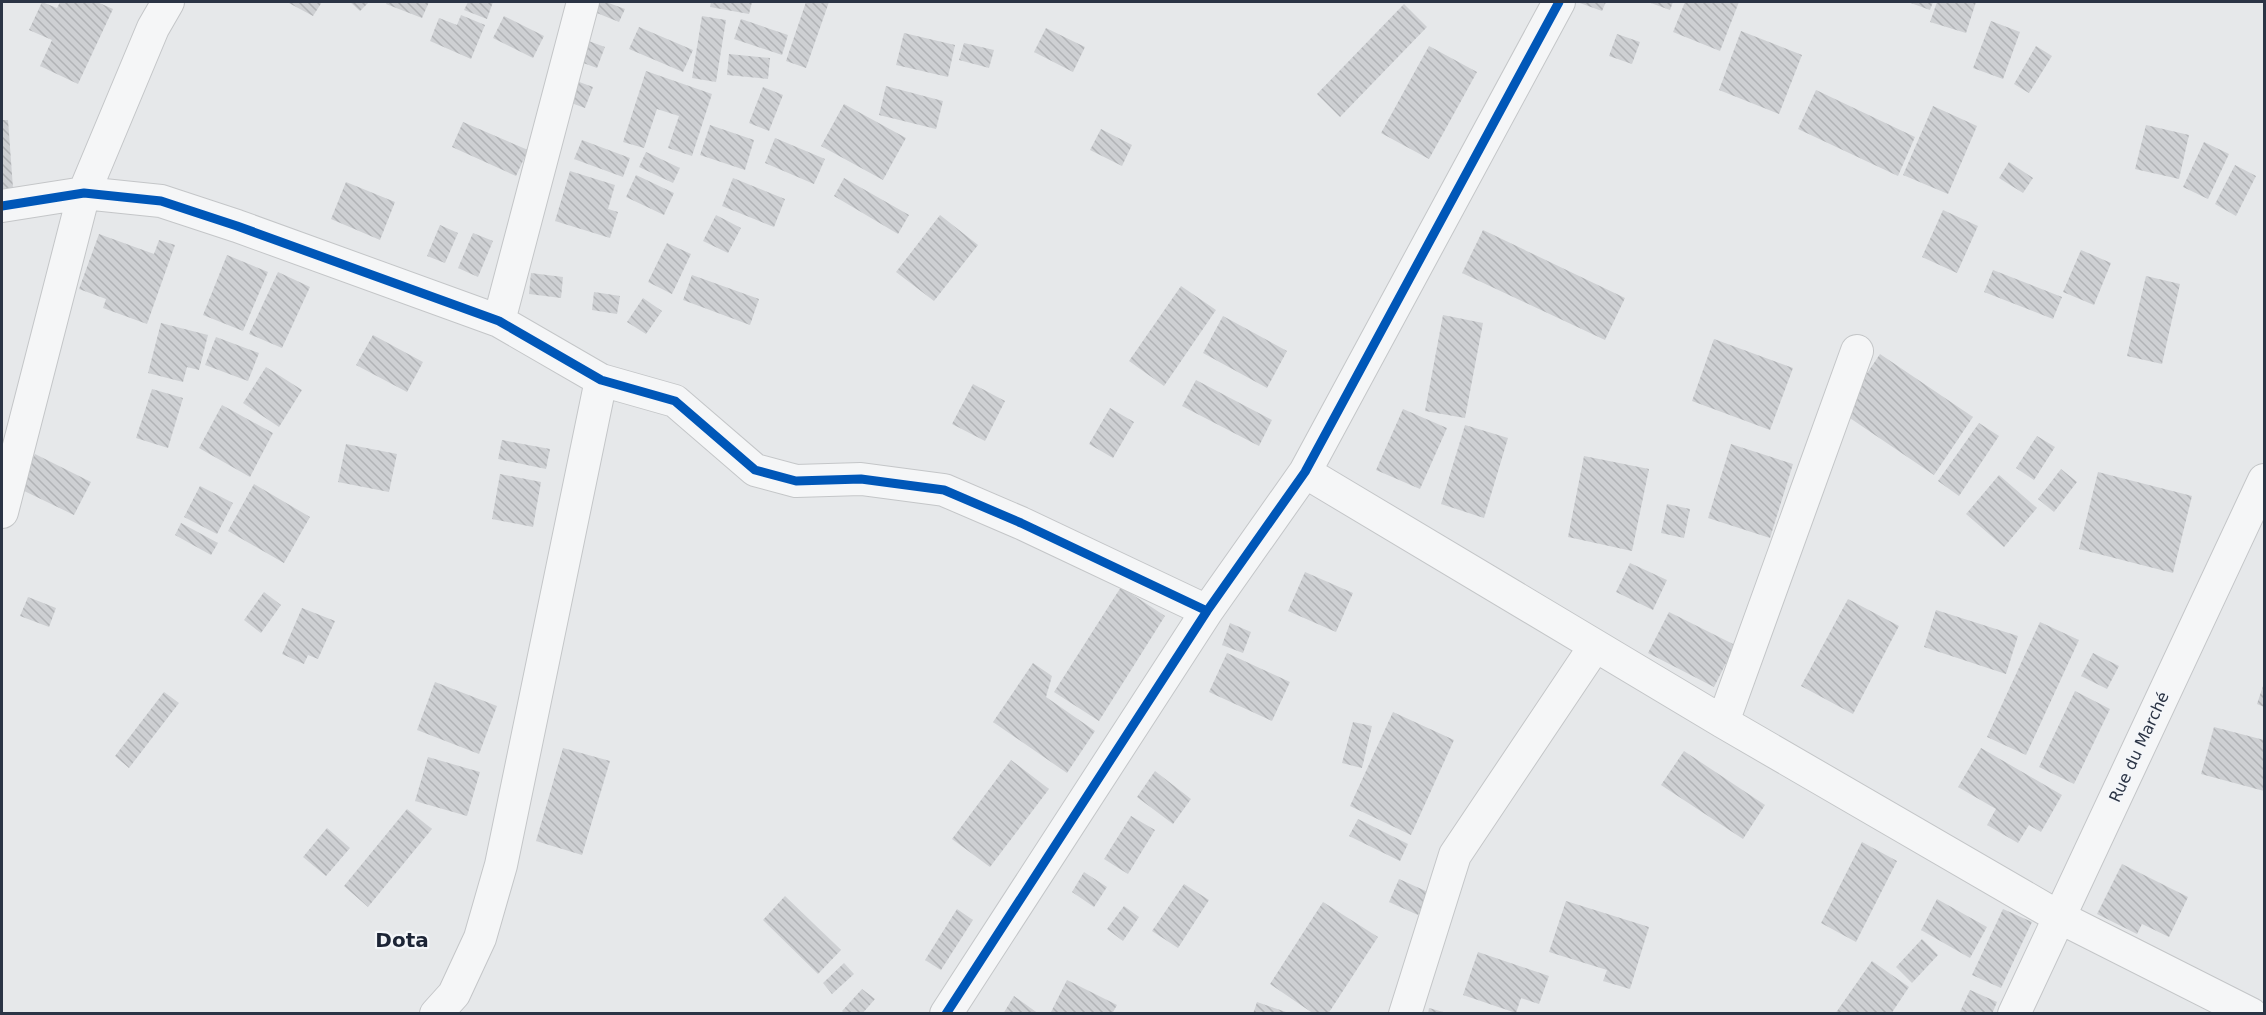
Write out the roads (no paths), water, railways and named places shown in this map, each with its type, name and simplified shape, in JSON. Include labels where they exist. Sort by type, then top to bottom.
[{"type":"street","points":[[2,512],[84,193],[153,28],[168,2]]},
{"type":"street","points":[[499,321],[584,2]]},
{"type":"street","points":[[946,1014],[1207,610],[1305,472],[1559,2]]},
{"type":"street","points":[[2,206],[84,193],[161,201],[237,226],[499,321],[601,380],[675,401],[755,470],[796,481],[861,479],[944,490],[1021,523],[1207,610]]},
{"type":"street","points":[[1723,722],[1857,351]]},
{"type":"street","points":[[436,1014],[454,994],[480,938],[501,865],[601,380]]},
{"type":"street","points":[[1305,472],[1723,722],[2059,917],[2251,1014]]},
{"type":"street","name":"Rue du Marché","points":[[2014,1014],[2265,480]]},
{"type":"street","points":[[1406,1014],[1455,855],[1595,646]]},
{"type":"district","name":"Dota","points":[[402,940]]}]
